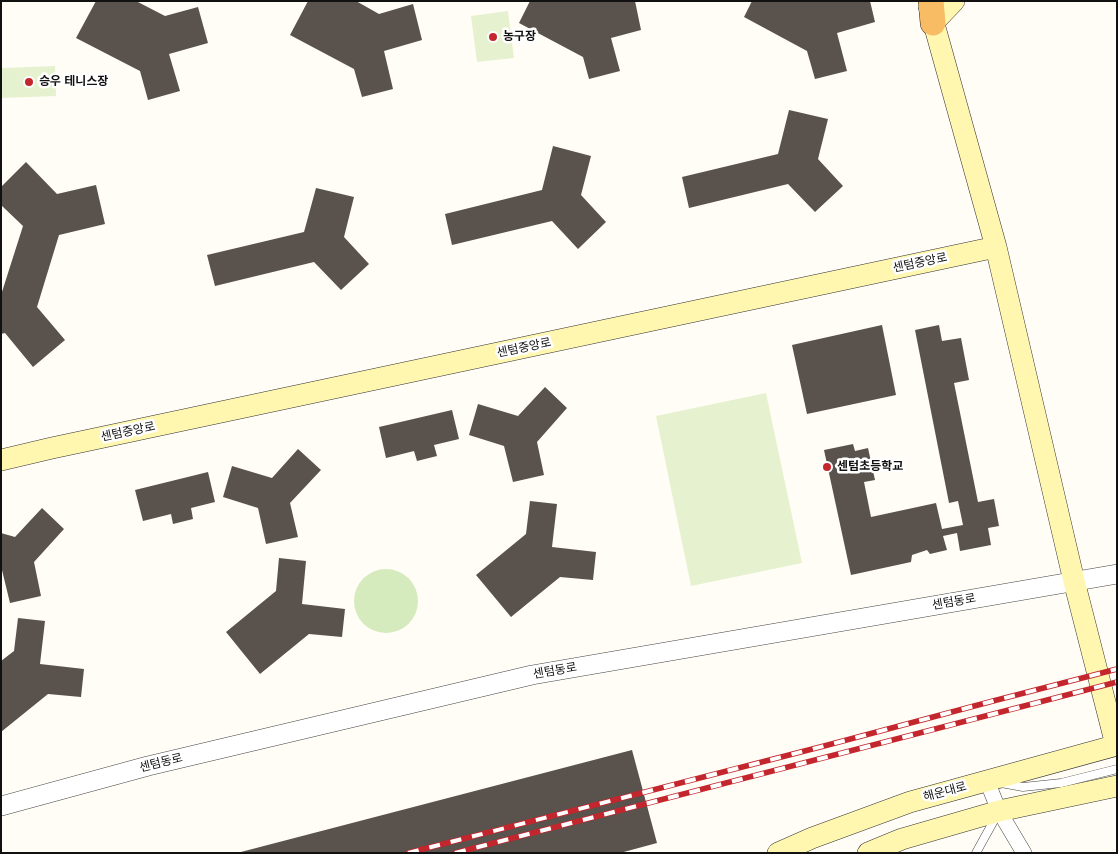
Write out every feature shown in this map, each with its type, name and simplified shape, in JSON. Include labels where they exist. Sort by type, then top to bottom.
[{"type":"main road","points":[[954,1],[931,9],[996,247],[1074,581],[1116,745]]},
{"type":"main road","name":"센텀중앙로","points":[[1,460],[996,247]]},
{"type":"main road","name":"센텀중앙로","points":[[1,451],[52,448]]},
{"type":"main road","name":"센텀중앙로","points":[[1,469],[52,448]]},
{"type":"main road","name":"해운대로","points":[[778,853],[812,838],[910,802],[1116,745]]},
{"type":"main road","points":[[868,853],[902,839],[998,811],[1117,786]]},
{"type":"street","name":"센텀동로","points":[[1,806],[157,764],[532,675],[1117,574]]},
{"type":"street","points":[[987,781],[998,811],[1024,853]]},
{"type":"lane","points":[[987,781],[1023,787],[1061,783],[1117,770]]},
{"type":"lane","points":[[976,853],[998,811]]},
{"type":"green space","name":"농구장","points":[[508,11],[514,58],[477,62],[471,16]]},
{"type":"green space","name":"승우 테니스장","points":[[55,66],[56,96],[1,98],[1,68]]},
{"type":"green space","points":[[766,393],[802,563],[691,586],[656,416]]},
{"type":"green space","points":[[386,569],[404,575],[412,583],[418,601],[412,619],[404,627],[386,633],[368,627],[360,619],[354,601],[360,583],[368,575]]},
{"type":"building","points":[[96,1],[136,1],[165,16],[198,7],[208,43],[169,54],[180,91],[148,100],[140,71],[76,38]]},
{"type":"building","points":[[308,1],[356,1],[379,14],[413,4],[422,40],[384,51],[393,89],[362,97],[354,69],[290,35]]},
{"type":"building","points":[[530,1],[635,1],[641,30],[611,38],[620,71],[589,79],[583,57],[519,23]]},
{"type":"building","points":[[752,1],[870,1],[875,22],[837,33],[847,71],[815,79],[807,51],[744,17]]},
{"type":"building","points":[[789,110],[828,119],[818,159],[843,186],[815,212],[788,184],[689,208],[682,177],[778,154]]},
{"type":"building","points":[[553,146],[591,156],[581,195],[606,222],[578,249],[552,221],[452,245],[445,214],[542,190]]},
{"type":"building","points":[[26,162],[57,194],[96,185],[105,224],[59,235],[37,307],[65,340],[33,367],[5,333],[1,334],[1,295],[23,226],[1,205],[1,187]]},
{"type":"building","points":[[316,188],[354,197],[344,237],[369,264],[341,290],[314,262],[215,286],[207,255],[304,232]]},
{"type":"building","points":[[882,325],[896,395],[807,414],[792,345]]},
{"type":"building","points":[[939,325],[942,341],[961,338],[969,380],[954,383],[978,502],[994,499],[999,526],[988,528],[991,545],[960,551],[957,533],[943,536],[947,550],[930,554],[927,550],[912,555],[911,562],[851,575],[824,450],[853,444],[855,451],[868,448],[875,480],[864,482],[871,517],[936,503],[942,529],[963,525],[958,501],[949,503],[915,330]]},
{"type":"building","points":[[545,387],[567,408],[537,442],[544,475],[513,482],[504,446],[469,435],[478,404],[518,416]]},
{"type":"building","points":[[452,410],[459,439],[434,445],[437,456],[417,461],[414,451],[386,458],[379,427]]},
{"type":"building","points":[[298,449],[321,470],[290,503],[298,537],[266,544],[258,508],[223,497],[232,466],[272,478]]},
{"type":"building","points":[[208,472],[215,502],[191,508],[193,519],[173,524],[171,514],[143,521],[135,490]]},
{"type":"building","points":[[530,501],[557,504],[552,547],[596,552],[593,580],[560,577],[511,617],[476,575],[526,534]]},
{"type":"building","points":[[42,508],[64,529],[34,562],[41,596],[10,603],[1,566],[1,533],[15,537]]},
{"type":"building","points":[[279,558],[306,561],[302,604],[345,609],[342,637],[309,634],[260,674],[226,632],[276,591]]},
{"type":"building","points":[[18,618],[45,621],[40,664],[84,669],[81,697],[48,694],[1,732],[1,661],[14,651]]},
{"type":"building","points":[[632,750],[657,843],[620,853],[237,853]]},
{"type":"railway","points":[[408,853],[1117,669]]},
{"type":"railway","points":[[455,853],[1117,682]]},
{"type":"place","name":"농구장","points":[[493,37]]},
{"type":"place","name":"승우 테니스장","points":[[29,82]]},
{"type":"place","name":"센텀초등학교","points":[[827,467]]}]
